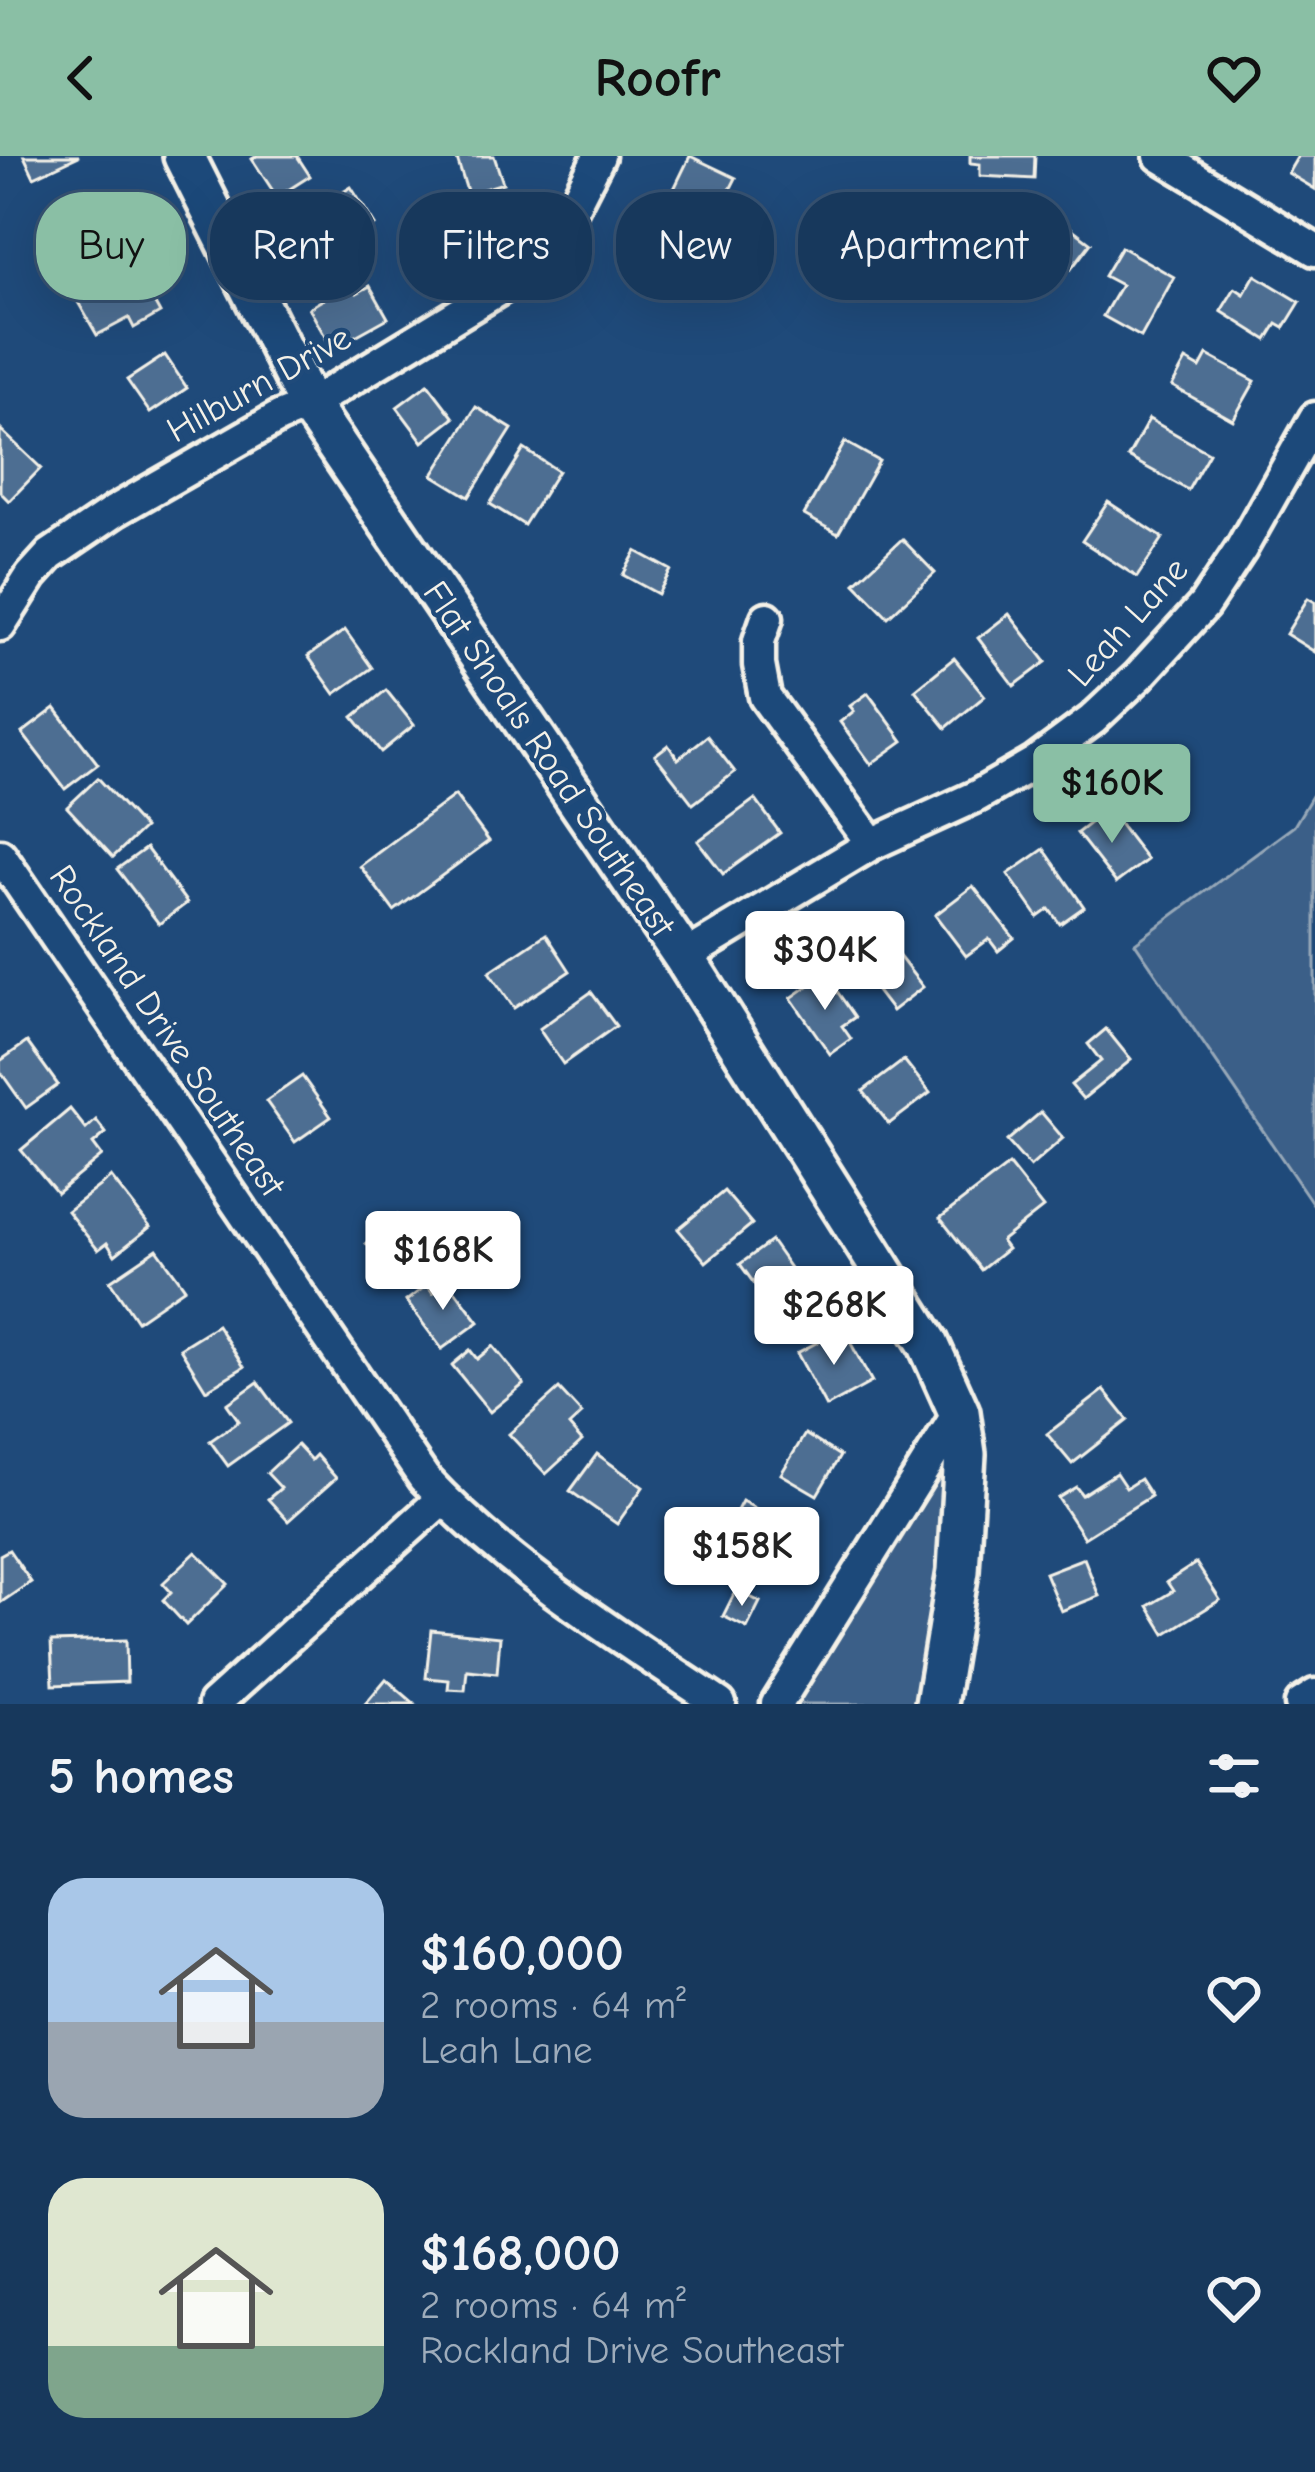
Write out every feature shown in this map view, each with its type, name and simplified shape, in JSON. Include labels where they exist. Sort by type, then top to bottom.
[{"type":"street","name":"Flat Shoals Road Southeast","points":[[184,156],[309,405],[684,957],[928,1343],[958,1412],[964,1454],[958,1571],[936,1704]]},
{"type":"street","name":"Hilburn Drive","points":[[0,625],[50,555],[136,499],[309,405],[508,284],[549,245],[598,156]]},
{"type":"street","points":[[1160,156],[1315,250]]},
{"type":"street","name":"Leah Lane","points":[[684,957],[872,844],[1034,763],[1092,720],[1204,604],[1315,418]]},
{"type":"street","points":[[767,618],[759,641],[765,697],[872,844]]},
{"type":"street","name":"Rockland Drive Southeast","points":[[0,855],[424,1478],[554,1593],[720,1704]]},
{"type":"street","points":[[777,1704],[958,1412]]},
{"type":"street","points":[[214,1704],[443,1498]]},
{"type":"street","points":[[1301,1704],[1315,1695]]},
{"type":"shaded area","points":[[1315,791],[1315,1207],[1135,943],[1294,826]]},
{"type":"shaded area","points":[[959,1412],[935,1704],[777,1704]]},
{"type":"building","points":[[24,156],[79,156],[34,177]]},
{"type":"building","points":[[297,156],[310,176],[285,192],[274,192],[252,159]]},
{"type":"building","points":[[456,156],[494,156],[503,183],[467,192]]},
{"type":"building","points":[[690,156],[736,178],[729,192],[673,191]]},
{"type":"building","points":[[970,156],[1035,156],[1034,179],[980,176],[980,164],[970,163]]},
{"type":"building","points":[[1298,156],[1315,156],[1315,189],[1288,173]]},
{"type":"building","points":[[1070,227],[1091,243],[1070,268]]},
{"type":"building","points":[[1121,247],[1174,277],[1141,337],[1103,316],[1121,285],[1104,276]]},
{"type":"building","points":[[1255,275],[1300,302],[1284,328],[1277,324],[1267,340],[1221,311],[1235,288],[1244,294]]},
{"type":"building","points":[[375,295],[388,318],[332,349],[309,308],[322,300],[375,300]]},
{"type":"building","points":[[153,300],[160,313],[134,328],[129,318],[97,335],[78,302]]},
{"type":"building","points":[[165,355],[187,388],[150,413],[127,380]]},
{"type":"building","points":[[1207,355],[1255,381],[1233,420],[1172,386],[1186,360],[1200,368]]},
{"type":"building","points":[[428,384],[454,418],[423,442],[397,407]]},
{"type":"building","points":[[476,407],[512,429],[469,497],[433,475]]},
{"type":"building","points":[[1149,419],[1209,453],[1188,490],[1128,457]]},
{"type":"building","points":[[0,429],[41,468],[9,501],[0,492]]},
{"type":"building","points":[[845,442],[879,461],[838,534],[804,515]]},
{"type":"building","points":[[524,449],[558,471],[524,525],[490,504]]},
{"type":"building","points":[[1108,502],[1163,538],[1137,577],[1082,541]]},
{"type":"building","points":[[902,539],[935,573],[888,617],[855,583]]},
{"type":"building","points":[[636,551],[671,570],[658,594],[623,575]]},
{"type":"building","points":[[1308,598],[1315,602],[1315,652],[1286,634]]},
{"type":"building","points":[[1009,614],[1046,662],[1014,686],[978,638]]},
{"type":"building","points":[[345,630],[372,668],[335,694],[308,656]]},
{"type":"building","points":[[954,658],[985,696],[946,728],[915,690]]},
{"type":"building","points":[[386,690],[414,725],[381,752],[353,717]]},
{"type":"building","points":[[868,693],[903,741],[871,764],[840,722],[854,711],[850,706]]},
{"type":"building","points":[[55,708],[98,764],[65,789],[22,733]]},
{"type":"building","points":[[707,736],[735,772],[693,804],[655,755],[668,745],[678,759]]},
{"type":"building","points":[[98,778],[144,828],[113,857],[67,807]]},
{"type":"building","points":[[455,795],[489,841],[394,911],[360,866]]},
{"type":"building","points":[[755,799],[780,833],[723,874],[698,841]]},
{"type":"building","points":[[1108,809],[1147,860],[1116,883],[1077,833]]},
{"type":"building","points":[[146,848],[187,903],[159,924],[117,869]]},
{"type":"building","points":[[1044,849],[1084,907],[1060,924],[1049,909],[1038,917],[1008,874]]},
{"type":"building","points":[[973,886],[1014,938],[998,951],[989,939],[966,956],[935,915]]},
{"type":"building","points":[[880,932],[923,987],[892,1011],[850,956]]},
{"type":"building","points":[[546,934],[570,971],[514,1008],[489,972]]},
{"type":"building","points":[[825,974],[855,1017],[842,1026],[851,1039],[830,1054],[791,998]]},
{"type":"building","points":[[591,992],[616,1026],[563,1064],[539,1029]]},
{"type":"building","points":[[1106,1029],[1131,1060],[1083,1099],[1071,1085],[1101,1061],[1088,1044]]},
{"type":"building","points":[[27,1042],[58,1085],[26,1108],[0,1071],[0,1061]]},
{"type":"building","points":[[904,1060],[930,1093],[889,1124],[863,1091]]},
{"type":"building","points":[[302,1076],[331,1117],[295,1142],[266,1101]]},
{"type":"building","points":[[70,1109],[86,1129],[96,1120],[106,1133],[93,1144],[102,1156],[57,1193],[21,1150]]},
{"type":"building","points":[[1041,1112],[1063,1138],[1030,1167],[1007,1141]]},
{"type":"building","points":[[1009,1165],[1043,1208],[1001,1241],[1007,1249],[981,1270],[940,1218]]},
{"type":"building","points":[[111,1177],[150,1227],[115,1255],[107,1243],[98,1250],[67,1211]]},
{"type":"building","points":[[724,1191],[752,1224],[706,1262],[678,1229]]},
{"type":"building","points":[[397,1215],[431,1252],[404,1285],[366,1243]]},
{"type":"building","points":[[771,1241],[802,1285],[771,1307],[740,1264]]},
{"type":"building","points":[[157,1249],[185,1288],[137,1321],[110,1281]]},
{"type":"building","points":[[448,1281],[479,1322],[442,1349],[406,1301],[427,1285],[433,1293]]},
{"type":"building","points":[[217,1325],[244,1367],[206,1390],[180,1348]]},
{"type":"building","points":[[843,1329],[872,1382],[826,1407],[797,1353]]},
{"type":"building","points":[[493,1346],[524,1384],[490,1412],[452,1365],[470,1350],[477,1359]]},
{"type":"building","points":[[258,1382],[288,1423],[228,1466],[210,1441],[239,1421],[227,1404]]},
{"type":"building","points":[[559,1389],[582,1414],[569,1426],[582,1441],[546,1474],[509,1434]]},
{"type":"building","points":[[1104,1390],[1128,1420],[1072,1464],[1047,1434]]},
{"type":"building","points":[[805,1434],[840,1456],[817,1495],[781,1474]]},
{"type":"building","points":[[297,1445],[311,1460],[316,1455],[336,1478],[288,1521],[268,1499],[281,1488],[267,1473]]},
{"type":"building","points":[[597,1454],[643,1487],[617,1524],[570,1491]]},
{"type":"building","points":[[1116,1473],[1126,1488],[1140,1479],[1151,1496],[1084,1538],[1058,1498],[1076,1487],[1082,1495]]},
{"type":"building","points":[[742,1501],[808,1537],[796,1561],[787,1556],[780,1568],[723,1537]]},
{"type":"building","points":[[9,1550],[31,1582],[0,1603],[0,1555]]},
{"type":"building","points":[[196,1552],[228,1584],[186,1625],[163,1600],[171,1592],[163,1583]]},
{"type":"building","points":[[1084,1558],[1099,1596],[1061,1611],[1045,1573]]},
{"type":"building","points":[[1196,1563],[1220,1600],[1165,1634],[1148,1606],[1173,1591],[1167,1582]]},
{"type":"building","points":[[736,1590],[760,1602],[747,1628],[723,1616]]},
{"type":"building","points":[[431,1630],[500,1637],[497,1673],[467,1670],[465,1690],[448,1689],[449,1680],[426,1678]]},
{"type":"building","points":[[126,1640],[127,1682],[53,1685],[51,1642]]},
{"type":"building","points":[[386,1679],[415,1704],[365,1704]]}]
